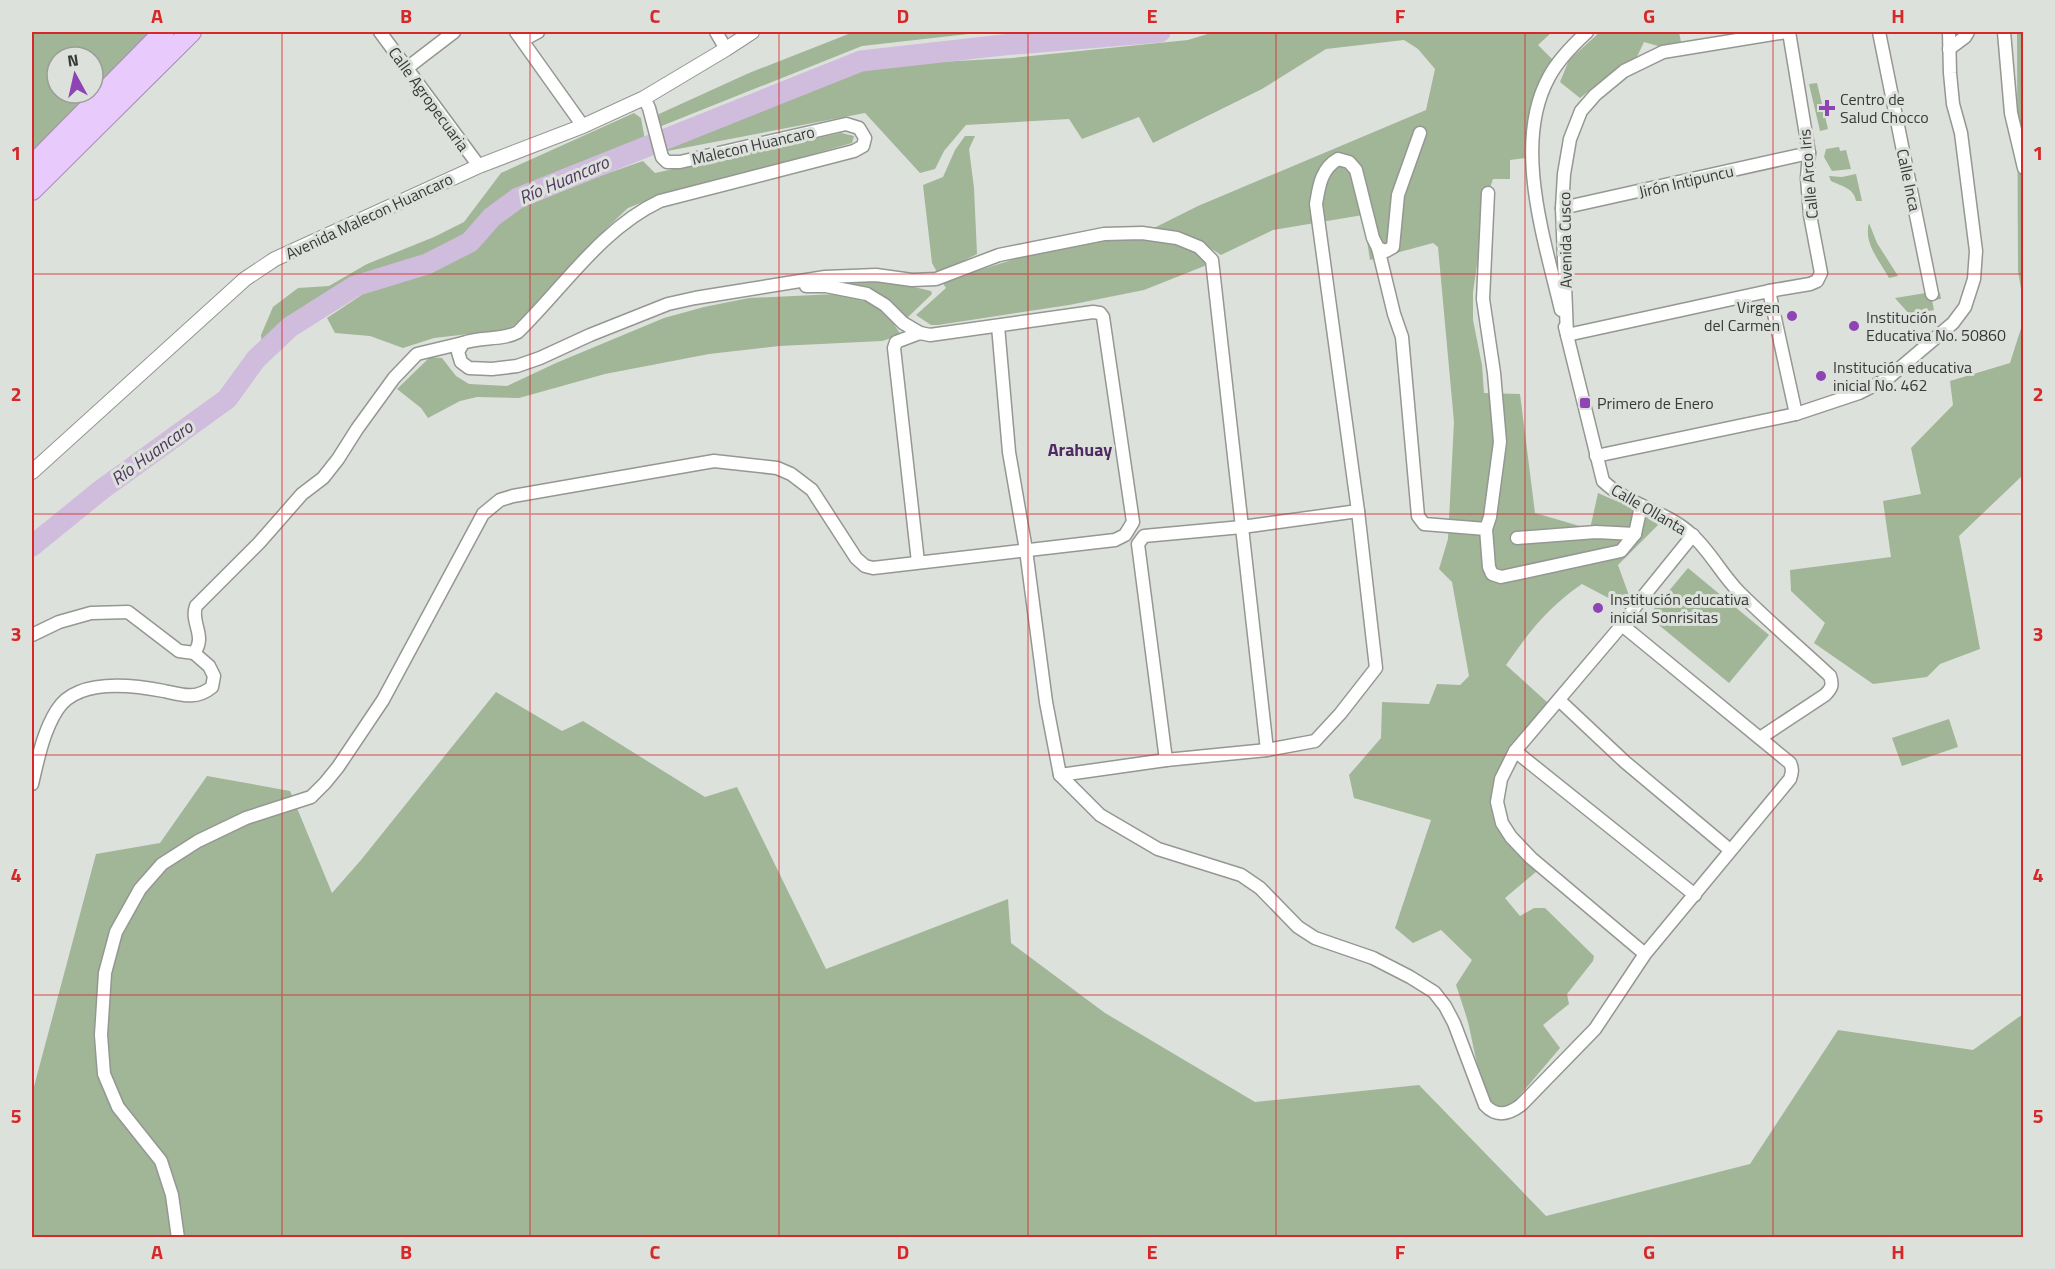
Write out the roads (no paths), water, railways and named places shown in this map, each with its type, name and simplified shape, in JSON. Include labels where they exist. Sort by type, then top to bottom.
[{"type":"highway","points":[[32,190],[54,155],[164,32]]},
{"type":"highway","points":[[32,166],[54,155],[191,32]]},
{"type":"street","name":"Calle Agropecuaria","points":[[380,32],[478,166]]},
{"type":"street","points":[[407,68],[454,32]]},
{"type":"street","points":[[538,32],[519,36],[583,126]]},
{"type":"street","points":[[717,32],[726,50]]},
{"type":"street","name":"Avenida Malecon Huancaro","points":[[32,472],[245,279],[275,259],[478,166],[647,103],[752,32]]},
{"type":"street","name":"Calle Ollanta","points":[[1587,32],[1572,46],[1548,77],[1539,104],[1531,156],[1534,191],[1596,456],[1603,481],[1614,492],[1633,503],[1667,516],[1694,536],[1738,591],[1830,676],[1831,689],[1825,695],[1760,738]]},
{"type":"street","name":"Avenida Cusco","points":[[1567,335],[1562,208],[1570,139],[1581,111],[1609,82],[1635,64],[1663,52],[1788,32]]},
{"type":"street","name":"Calle Arco Iris","points":[[1768,291],[1810,284],[1817,280],[1821,273],[1810,215],[1807,178],[1809,153],[1788,32]]},
{"type":"street","name":"Calle Inca","points":[[1879,32],[1932,294]]},
{"type":"street","points":[[1596,456],[1796,414],[1859,393],[1887,379],[1953,323],[1965,307],[1974,279],[1976,251],[1961,133],[1953,104],[1949,32]]},
{"type":"street","points":[[1949,49],[1968,32]]},
{"type":"street","points":[[2004,32],[2011,113],[2024,168]]},
{"type":"street","name":"Malecon Huancaro","points":[[463,343],[508,337],[518,332],[600,243],[638,211],[660,201],[854,151],[863,146],[866,138],[860,128],[846,124],[680,162],[667,162],[662,157],[647,103]]},
{"type":"street","points":[[1378,248],[1386,251],[1393,247],[1398,195],[1420,133]]},
{"type":"street","name":"Jirón Intipuncu","points":[[1562,208],[1809,153]]},
{"type":"street","points":[[1060,775],[1167,760],[1267,750],[1315,741],[1340,714],[1376,668],[1358,511],[1316,204],[1320,182],[1328,165],[1338,159],[1349,162],[1356,170],[1402,337],[1418,516],[1424,524],[1486,529]]},
{"type":"street","points":[[1488,193],[1483,298],[1494,373],[1500,442],[1490,516],[1486,529],[1489,567],[1492,574],[1501,577],[1621,552],[1635,534],[1641,506]]},
{"type":"street","points":[[463,343],[458,352],[461,362],[469,368],[492,369],[517,366],[668,304],[720,293],[853,275],[876,275],[912,280],[936,279],[999,255],[1104,234],[1153,233],[1188,241],[1199,247],[1212,260],[1267,750]]},
{"type":"street","points":[[178,1238],[172,1195],[161,1161],[118,1107],[104,1074],[101,1035],[105,973],[116,932],[140,889],[162,864],[198,841],[246,818],[311,797],[325,783],[383,700],[483,514],[500,500],[714,461],[754,464],[777,468],[791,474],[812,490],[856,558],[865,566],[873,568],[1115,540],[1125,535],[1132,522],[1104,317],[1100,313],[1093,312],[930,335],[920,333],[903,322],[878,300],[860,292],[819,286],[772,287]]},
{"type":"street","points":[[1567,335],[1768,291],[1796,414]]},
{"type":"street","points":[[998,326],[1009,452],[1026,550],[1046,702],[1060,775],[1100,815],[1158,849],[1241,875],[1260,888],[1298,927],[1315,938],[1373,958],[1434,992],[1454,1023],[1485,1105],[1490,1111],[1497,1113],[1509,1113],[1521,1105],[1594,1029],[1645,954],[1792,774],[1793,768],[1790,763],[1622,625]]},
{"type":"street","points":[[918,562],[894,348],[896,342],[920,333]]},
{"type":"street","points":[[194,653],[200,640],[200,632],[193,614],[196,606],[259,543],[302,495],[322,478],[338,459],[394,378],[417,354],[463,343]]},
{"type":"street","points":[[1167,760],[1138,544],[1144,536],[1242,527],[1358,511]]},
{"type":"street","points":[[1517,538],[1596,532],[1635,534]]},
{"type":"street","points":[[1645,954],[1532,858],[1511,837],[1502,823],[1497,802],[1501,779],[1515,751],[1694,536]]},
{"type":"street","points":[[32,635],[59,622],[92,613],[128,612],[179,651],[194,653],[209,666],[214,676],[212,687],[200,695],[184,695],[138,686],[100,686],[83,690],[58,708],[40,750],[32,784]]},
{"type":"street","points":[[1558,700],[1625,762],[1730,850]]},
{"type":"street","points":[[1515,751],[1695,895]]},
{"type":"waterway","name":"Río Huancaro","points":[[32,546],[101,490],[227,399],[256,359],[290,327],[355,286],[427,264],[470,242],[492,217],[518,198],[861,61],[1003,45],[1160,32]]},
{"type":"place","name":"Centro de Salud Chocco","points":[[1827,108]]},
{"type":"place","name":"Virgen del Carmen","points":[[1792,316]]},
{"type":"place","name":"Institución Educativa No. 50860","points":[[1854,326]]},
{"type":"place","name":"Institución educativa inicial No. 462","points":[[1821,376]]},
{"type":"place","name":"Primero de Enero","points":[[1585,403]]},
{"type":"place","name":"Institución educativa inicial Sonrisitas","points":[[1598,608]]},
{"type":"district","name":"Arahuay","points":[[1080,450]]}]
